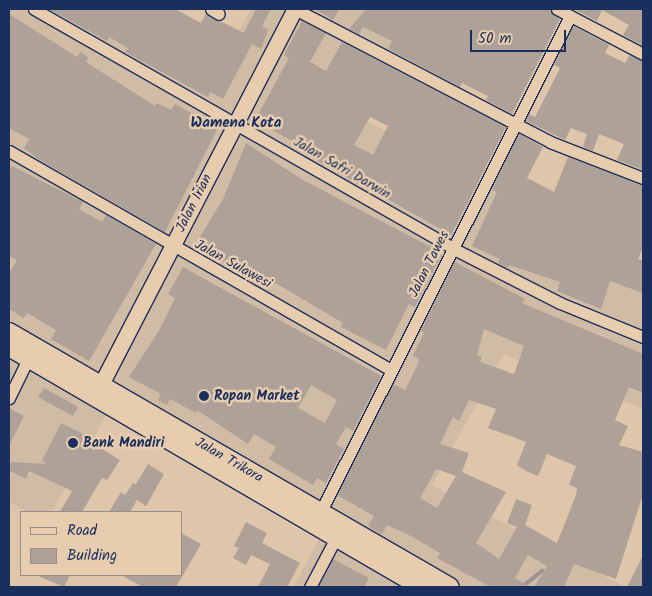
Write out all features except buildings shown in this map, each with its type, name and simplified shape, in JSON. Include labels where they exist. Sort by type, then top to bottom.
[{"type":"highway","name":"Jalan Trikora","points":[[9,332],[97,391],[339,532],[422,587]]},
{"type":"highway","name":"Jalan Trikora","points":[[9,347],[28,359],[97,391]]},
{"type":"highway","name":"Jalan Trikora","points":[[339,532],[450,587]]},
{"type":"main road","name":"Jalan Irian","points":[[97,391],[295,9]]},
{"type":"street","name":"Jalan Safri Darwin","points":[[34,9],[454,249],[560,303],[643,337]]},
{"type":"street","points":[[295,9],[517,125],[643,178]]},
{"type":"street","points":[[557,9],[643,54]]},
{"type":"street","name":"Jalan Tawes","points":[[317,519],[517,125],[570,16]]},
{"type":"street","name":"Jalan Sulawesi","points":[[10,156],[391,370]]},
{"type":"street","points":[[9,398],[28,359]]},
{"type":"street","points":[[310,587],[339,532]]},
{"type":"shaded area","points":[[9,9],[110,9],[217,73],[251,9],[411,9],[353,114],[593,241],[643,263],[643,409],[504,354],[432,485],[625,587],[293,587],[334,513],[118,394],[53,511],[26,511],[9,502]]},
{"type":"waterway","points":[[522,587],[542,571]]},
{"type":"place","name":"Ropan Market","points":[[204,396]]},
{"type":"place","name":"Bank Mandiri","points":[[73,443]]},
{"type":"district","name":"Wamena Kota","points":[[236,124]]}]
